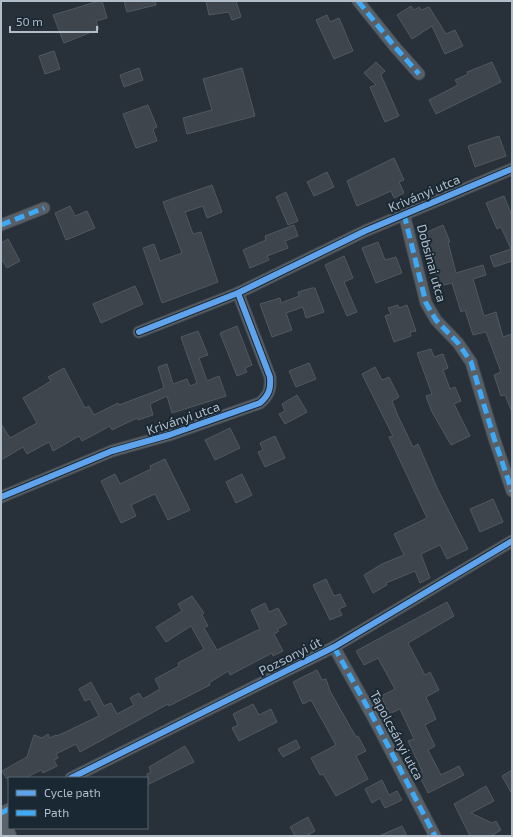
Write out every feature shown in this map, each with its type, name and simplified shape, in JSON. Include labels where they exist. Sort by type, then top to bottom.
[{"type":"street","points":[[358,1],[419,74]]},
{"type":"street","name":"Kriványi utca","points":[[139,332],[238,293],[364,231],[512,169]]},
{"type":"street","points":[[1,226],[44,208]]},
{"type":"street","name":"Dobsinai utca","points":[[404,214],[426,303],[436,320],[458,343],[471,362],[512,491]]},
{"type":"street","name":"Kriványi utca","points":[[1,497],[112,451],[169,435],[260,403],[268,396],[271,388],[270,377],[238,293]]},
{"type":"street","name":"Pozsonyi út","points":[[74,777],[334,647],[512,541]]},
{"type":"street","name":"Tapolcsányi utca","points":[[334,647],[373,717],[435,836]]},
{"type":"street","points":[[1,818],[8,836]]},
{"type":"building","points":[[102,1],[107,18],[96,21],[99,29],[64,43],[53,15]]},
{"type":"building","points":[[124,1],[155,1],[156,5],[127,12]]},
{"type":"building","points":[[206,1],[236,1],[241,17],[232,20],[229,12],[209,15]]},
{"type":"building","points":[[411,6],[414,10],[419,7],[421,10],[429,7],[446,34],[455,30],[463,46],[445,54],[432,26],[412,39],[397,15]]},
{"type":"building","points":[[327,15],[330,22],[339,18],[353,51],[334,59],[316,20]]},
{"type":"building","points":[[54,51],[60,69],[45,74],[39,56]]},
{"type":"building","points":[[376,62],[385,71],[381,75],[399,116],[385,122],[370,87],[376,85],[364,73]]},
{"type":"building","points":[[492,62],[501,82],[436,114],[429,100],[458,85],[455,80],[468,74],[467,72]]},
{"type":"building","points":[[139,68],[143,80],[124,87],[120,75]]},
{"type":"building","points":[[242,68],[255,116],[187,134],[183,118],[212,110],[203,79]]},
{"type":"building","points":[[148,105],[157,127],[153,129],[157,141],[136,148],[123,114]]},
{"type":"building","points":[[499,136],[506,156],[475,167],[468,146]]},
{"type":"building","points":[[394,158],[404,180],[399,182],[404,193],[394,198],[391,191],[357,206],[347,181]]},
{"type":"building","points":[[327,172],[334,187],[314,196],[307,182]]},
{"type":"building","points":[[212,185],[222,212],[207,218],[203,206],[185,212],[193,234],[201,232],[218,282],[162,303],[143,248],[154,244],[160,261],[182,253],[163,202]]},
{"type":"building","points":[[286,192],[298,221],[288,225],[276,197]]},
{"type":"building","points":[[504,196],[512,216],[512,261],[494,267],[490,256],[511,249],[501,227],[497,229],[486,203]]},
{"type":"building","points":[[70,206],[75,216],[87,211],[95,228],[66,240],[55,213]]},
{"type":"building","points":[[294,225],[298,236],[285,241],[288,248],[267,256],[269,260],[250,268],[243,250],[266,240],[265,236]]},
{"type":"building","points":[[443,225],[450,242],[448,242],[456,273],[483,265],[486,275],[473,279],[484,316],[496,312],[503,337],[512,334],[512,412],[505,395],[501,396],[494,375],[501,372],[486,332],[473,335],[465,310],[461,312],[452,283],[439,286],[430,250],[423,234]]},
{"type":"building","points":[[8,239],[20,261],[7,268],[1,258],[1,243]]},
{"type":"building","points":[[378,242],[385,260],[396,257],[402,273],[376,283],[362,248]]},
{"type":"building","points":[[344,256],[353,278],[344,282],[357,312],[347,316],[325,265]]},
{"type":"building","points":[[135,286],[143,304],[101,323],[93,304]]},
{"type":"building","points":[[315,288],[324,312],[306,318],[303,307],[286,313],[292,330],[272,337],[260,304],[280,298],[281,303],[299,296],[298,292]]},
{"type":"building","points":[[398,305],[399,308],[407,305],[416,331],[410,332],[411,336],[394,342],[385,316],[391,314],[388,308]]},
{"type":"building","points":[[237,326],[252,365],[245,368],[247,372],[237,376],[220,333]]},
{"type":"building","points":[[198,331],[208,355],[199,358],[207,381],[219,376],[226,396],[172,413],[167,396],[150,404],[153,415],[138,420],[137,418],[112,430],[110,426],[82,441],[79,436],[53,451],[49,442],[27,454],[23,447],[1,460],[1,424],[10,438],[37,423],[23,398],[51,381],[48,377],[64,368],[85,408],[89,406],[94,415],[118,403],[119,405],[164,388],[158,367],[167,364],[173,384],[187,379],[190,386],[197,383],[181,337]]},
{"type":"building","points":[[431,349],[434,357],[443,354],[448,368],[443,370],[450,389],[455,387],[461,401],[454,404],[470,436],[451,445],[432,412],[426,396],[432,394],[417,353]]},
{"type":"building","points":[[309,363],[316,379],[296,387],[289,371]]},
{"type":"building","points":[[375,367],[382,380],[389,377],[399,397],[392,401],[398,416],[413,447],[418,444],[438,490],[468,549],[447,559],[440,545],[421,554],[430,578],[420,583],[415,571],[386,583],[387,585],[373,593],[364,575],[382,564],[404,555],[394,534],[427,518],[389,437],[393,436],[362,374]]},
{"type":"building","points":[[297,395],[307,412],[285,424],[279,414],[285,411],[282,404]]},
{"type":"building","points":[[230,428],[240,448],[215,460],[205,440]]},
{"type":"building","points":[[275,436],[285,458],[265,467],[258,452],[263,450],[260,443]]},
{"type":"building","points":[[165,459],[190,510],[168,520],[155,494],[131,505],[136,516],[121,523],[101,481],[115,474],[120,484],[151,469],[150,466]]},
{"type":"building","points":[[242,474],[252,495],[236,503],[226,482]]},
{"type":"building","points":[[493,499],[503,522],[480,532],[470,509]]},
{"type":"building","points":[[326,579],[334,596],[340,594],[346,606],[339,609],[342,615],[330,620],[313,585]]},
{"type":"building","points":[[192,596],[204,613],[202,615],[208,626],[204,628],[217,650],[260,629],[251,610],[265,603],[269,612],[278,608],[287,624],[277,629],[279,631],[274,634],[283,651],[273,656],[272,653],[230,675],[228,671],[209,683],[210,685],[169,706],[168,704],[80,752],[76,744],[56,754],[58,758],[54,760],[57,766],[43,773],[41,770],[27,777],[6,778],[2,771],[27,757],[34,735],[42,738],[48,734],[50,738],[56,735],[57,736],[99,716],[90,699],[85,701],[79,689],[91,682],[104,706],[111,703],[117,714],[134,705],[130,698],[139,693],[143,699],[160,689],[155,679],[179,666],[178,663],[204,649],[191,626],[166,642],[156,627],[182,611],[178,604]]},
{"type":"building","points":[[447,602],[454,616],[408,643],[425,675],[430,672],[439,690],[426,697],[436,719],[425,725],[435,746],[428,750],[441,775],[459,766],[464,775],[428,793],[418,773],[422,771],[408,741],[414,739],[400,709],[389,714],[381,696],[395,689],[378,658],[364,665],[356,651]]},
{"type":"building","points":[[317,670],[322,680],[326,679],[330,691],[356,737],[358,736],[366,751],[356,756],[368,779],[336,796],[323,774],[320,775],[311,758],[336,745],[311,700],[303,704],[293,682]]},
{"type":"building","points":[[253,704],[259,715],[271,709],[277,722],[239,741],[232,728],[238,725],[233,714]]},
{"type":"building","points":[[296,740],[300,748],[283,757],[278,749]]},
{"type":"building","points":[[185,746],[194,762],[148,785],[147,774],[151,772],[149,767]]},
{"type":"building","points":[[512,770],[512,794],[502,776]]},
{"type":"building","points":[[382,780],[389,795],[397,791],[402,800],[385,808],[380,798],[372,803],[365,789]]},
{"type":"building","points":[[486,786],[494,801],[471,813],[492,823],[496,821],[501,830],[491,836],[470,836],[454,804]]},
{"type":"building","points":[[308,817],[315,831],[306,836],[295,836],[290,827]]},
{"type":"building","points":[[402,826],[407,836],[379,836]]},
{"type":"marked path","points":[[358,1],[419,74]]},
{"type":"marked path","points":[[1,225],[44,208]]},
{"type":"marked path","points":[[404,214],[426,303],[436,320],[458,343],[471,362],[512,491]]},
{"type":"marked path","points":[[334,647],[373,717],[435,836]]},
{"type":"marked path","points":[[1,813],[8,810]]},
{"type":"cycle path","points":[[139,332],[238,293],[365,231],[512,169]]},
{"type":"cycle path","points":[[1,497],[112,451],[169,435],[260,403],[269,392],[270,377],[238,293]]},
{"type":"cycle path","points":[[73,777],[334,647],[512,541]]}]
